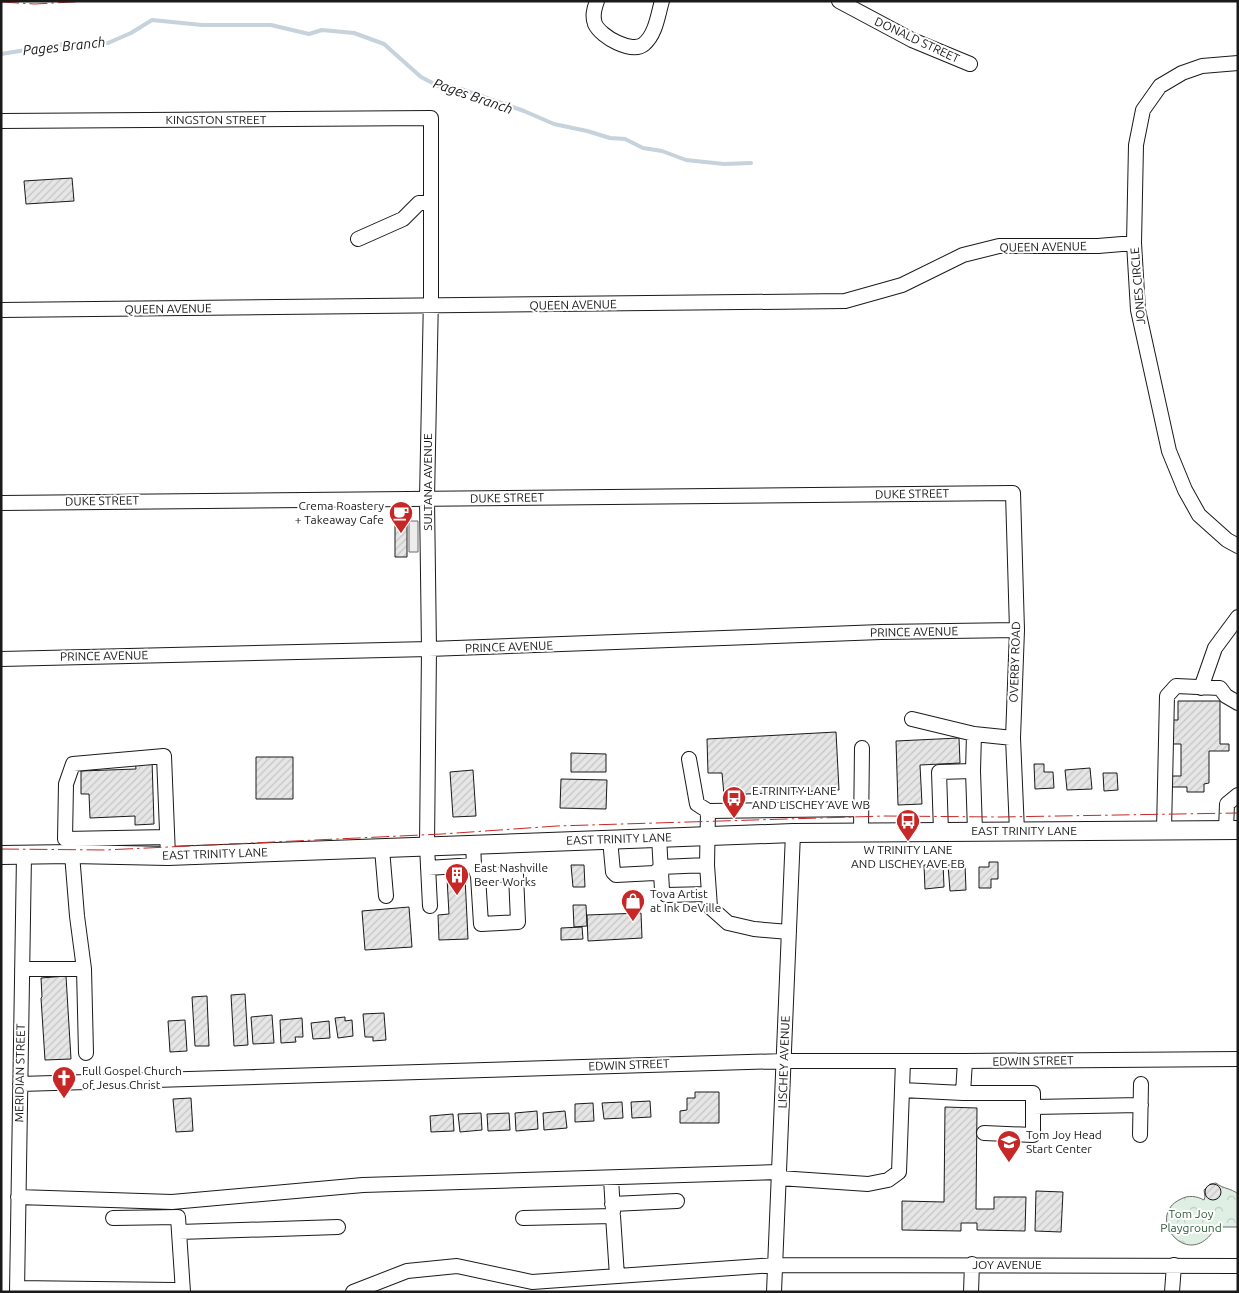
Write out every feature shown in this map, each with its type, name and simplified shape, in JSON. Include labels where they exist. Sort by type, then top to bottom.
[{"type":"main road","name":"EAST TRINITY LANE","points":[[1,855],[168,856],[793,833],[1232,830]]},
{"type":"street","points":[[596,1],[593,16],[600,32],[614,41],[632,47],[644,45],[652,34],[662,1]]},
{"type":"street","name":"DONALD STREET","points":[[838,1],[912,40],[970,64]]},
{"type":"street","name":"JONES CIRCLE","points":[[1238,63],[1202,66],[1182,73],[1160,86],[1144,110],[1136,145],[1134,243],[1138,310],[1169,451],[1185,490],[1199,515],[1227,540],[1238,546]]},
{"type":"street","name":"KINGSTON STREET","points":[[1,121],[431,118]]},
{"type":"street","name":"SULTANA AVENUE","points":[[430,906],[427,846],[429,649],[427,499],[431,306],[431,118]]},
{"type":"street","points":[[358,238],[403,219],[419,203],[431,202]]},
{"type":"street","name":"QUEEN AVENUE","points":[[1,310],[845,302],[902,285],[963,255],[999,246],[1098,246],[1134,243]]},
{"type":"street","name":"DUKE STREET","points":[[1,502],[1013,492]]},
{"type":"street","name":"OVERBY ROAD","points":[[1013,492],[1017,630],[1013,738],[1017,831]]},
{"type":"street","points":[[1201,688],[1215,648],[1238,617]]},
{"type":"street","name":"PRINCE AVENUE","points":[[1,659],[429,649],[881,632],[1017,630]]},
{"type":"street","points":[[1164,830],[1167,696],[1176,686],[1220,688],[1226,696],[1238,703]]},
{"type":"street","points":[[912,718],[974,734],[1013,738]]},
{"type":"street","points":[[974,734],[974,831]]},
{"type":"street","points":[[861,832],[862,748]]},
{"type":"street","points":[[167,837],[65,839],[66,784],[73,764],[164,756],[168,856]]},
{"type":"street","points":[[689,759],[697,804],[708,811],[861,809]]},
{"type":"street","points":[[941,832],[939,772],[973,771]]},
{"type":"street","points":[[1232,830],[1227,804],[1238,795]]},
{"type":"street","points":[[708,811],[707,865],[710,907],[728,923],[754,929],[789,932]]},
{"type":"street","name":"LISCHEY AVENUE","points":[[774,1292],[793,833]]},
{"type":"street","points":[[659,838],[662,890],[666,895],[709,894]]},
{"type":"street","points":[[610,839],[613,872],[616,875],[655,873],[661,867],[707,865]]},
{"type":"street","points":[[428,868],[476,870],[473,844]]},
{"type":"street","points":[[382,849],[386,896]]},
{"type":"street","points":[[72,854],[84,969],[86,1053]]},
{"type":"street","name":"MERIDIAN STREET","points":[[17,1290],[24,855]]},
{"type":"street","points":[[22,969],[84,969]]},
{"type":"street","name":"EDWIN STREET","points":[[20,1084],[784,1061],[965,1062],[1238,1059]]},
{"type":"street","points":[[18,1197],[172,1202],[363,1185],[779,1175],[868,1184],[888,1180],[899,1172],[903,1061]]},
{"type":"street","points":[[964,1092],[965,1062]]},
{"type":"street","points":[[1140,1135],[1141,1084]]},
{"type":"street","points":[[902,1090],[1033,1093],[1033,1135],[984,1133]]},
{"type":"street","points":[[1033,1107],[1140,1105]]},
{"type":"street","points":[[611,1178],[617,1276]]},
{"type":"street","points":[[523,1218],[613,1210],[677,1201]]},
{"type":"street","points":[[17,1290],[174,1290],[181,1292],[178,1217],[113,1218]]},
{"type":"street","points":[[179,1232],[338,1227]]},
{"type":"street","points":[[971,1292],[972,1264]]},
{"type":"street","name":"JOY AVENUE","points":[[353,1292],[367,1289],[407,1271],[457,1266],[532,1282],[775,1265],[1238,1266]]},
{"type":"street","points":[[1172,1292],[1174,1265]]},
{"type":"green space","name":"Tom Joy Playground","points":[[1216,1183],[1238,1194],[1238,1227],[1216,1227],[1205,1240],[1194,1245],[1183,1243],[1174,1237],[1168,1228],[1167,1217],[1170,1207],[1187,1197],[1204,1200],[1204,1190],[1210,1184]]},
{"type":"shaded area","points":[[409,521],[418,521],[418,552],[409,552]]},
{"type":"building","points":[[72,178],[74,201],[26,204],[24,181]]},
{"type":"building","name":"Crema Roastery + Takeaway Cafe","points":[[407,510],[407,557],[395,557],[395,511]]},
{"type":"building","points":[[1178,701],[1220,701],[1220,744],[1229,744],[1229,751],[1209,751],[1209,783],[1204,784],[1204,792],[1187,792],[1187,787],[1170,787],[1170,776],[1181,776],[1181,744],[1172,744],[1172,720],[1178,720]]},
{"type":"building","points":[[836,732],[839,790],[724,795],[722,773],[708,773],[707,739]]},
{"type":"building","points":[[959,738],[960,763],[920,765],[922,804],[898,805],[896,741]]},
{"type":"building","points":[[571,753],[606,754],[606,772],[571,772]]},
{"type":"building","points":[[256,757],[293,757],[293,799],[256,799]]},
{"type":"building","points":[[135,760],[152,760],[154,824],[135,825],[135,816],[90,818],[89,794],[81,794],[81,771],[136,769]]},
{"type":"building","points":[[1034,764],[1044,764],[1044,772],[1053,772],[1054,788],[1035,789]]},
{"type":"building","points":[[1090,768],[1092,789],[1067,790],[1065,770]]},
{"type":"building","points":[[473,770],[476,816],[453,817],[450,772]]},
{"type":"building","points":[[1103,773],[1117,773],[1118,790],[1104,791]]},
{"type":"building","points":[[561,779],[607,780],[606,809],[560,808]]},
{"type":"building","points":[[989,862],[998,862],[998,879],[991,879],[991,888],[979,888],[979,867],[989,867]]},
{"type":"building","points":[[943,863],[944,887],[925,889],[924,865]]},
{"type":"building","points":[[965,864],[966,890],[950,891],[948,865]]},
{"type":"building","points":[[571,865],[584,865],[585,887],[573,887]]},
{"type":"building","name":"East Nashville Beer Works","points":[[465,877],[468,939],[439,940],[438,915],[449,914],[447,878]]},
{"type":"building","points":[[573,905],[586,905],[587,926],[574,927]]},
{"type":"building","points":[[409,907],[412,947],[365,950],[362,911]]},
{"type":"building","points":[[641,913],[642,938],[588,941],[587,915]]},
{"type":"building","points":[[582,927],[583,939],[561,940],[561,928]]},
{"type":"building","points":[[66,976],[71,1059],[45,1060],[41,978]]},
{"type":"building","points":[[245,994],[248,1045],[234,1046],[231,995]]},
{"type":"building","points":[[207,996],[209,1046],[195,1046],[192,997]]},
{"type":"building","points":[[384,1013],[386,1040],[373,1041],[373,1037],[365,1037],[363,1014]]},
{"type":"building","points":[[272,1015],[274,1043],[253,1044],[251,1017]]},
{"type":"building","points":[[345,1017],[345,1021],[352,1020],[353,1036],[338,1038],[335,1018]]},
{"type":"building","points":[[302,1018],[303,1037],[295,1037],[296,1042],[281,1043],[280,1020]]},
{"type":"building","points":[[185,1020],[187,1051],[170,1052],[168,1021]]},
{"type":"building","points":[[329,1021],[330,1038],[313,1039],[311,1023]]},
{"type":"building","points":[[695,1092],[719,1092],[719,1123],[680,1123],[680,1111],[687,1110],[687,1098],[695,1098]]},
{"type":"building","points":[[191,1098],[193,1131],[176,1132],[173,1099]]},
{"type":"building","points":[[650,1101],[651,1117],[632,1118],[631,1102]]},
{"type":"building","points":[[622,1102],[623,1118],[604,1119],[602,1103]]},
{"type":"building","points":[[593,1103],[594,1121],[575,1122],[575,1104]]},
{"type":"building","points":[[945,1107],[977,1108],[976,1209],[994,1209],[994,1197],[1026,1197],[1025,1231],[977,1230],[977,1223],[961,1223],[961,1231],[902,1230],[902,1201],[944,1202]]},
{"type":"building","points":[[537,1111],[538,1129],[516,1131],[515,1113]]},
{"type":"building","points":[[565,1111],[567,1128],[544,1130],[543,1113]]},
{"type":"building","points":[[481,1113],[482,1130],[460,1132],[458,1114]]},
{"type":"building","points":[[509,1113],[510,1130],[488,1131],[487,1114]]},
{"type":"building","points":[[453,1114],[454,1131],[431,1132],[430,1116]]},
{"type":"building","points":[[1210,1184],[1216,1184],[1221,1189],[1219,1198],[1210,1200],[1205,1195],[1205,1189]]},
{"type":"building","points":[[1036,1191],[1063,1192],[1061,1232],[1035,1231]]},
{"type":"waterway","name":"Pages Branch","points":[[1,54],[64,44],[108,43],[131,33],[152,20],[202,25],[271,25],[309,34],[322,30],[354,33],[384,44],[421,77],[444,89],[461,89],[524,111],[554,124],[610,138],[625,139],[643,148],[662,151],[686,160],[724,164],[751,163]]},
{"type":"power","points":[[1,2],[35,4],[90,1]]},
{"type":"power","points":[[1,849],[105,850],[442,834],[557,826],[885,816],[999,817],[1238,813]]},
{"type":"place","name":"Crema Roastery + Takeaway Cafe","points":[[401,534]]},
{"type":"place","name":"E TRINITY LANE AND LISCHEY AVE WB","points":[[734,819]]},
{"type":"place","name":"W TRINITY LANE AND LISCHEY AVE EB","points":[[908,842]]},
{"type":"place","name":"East Nashville Beer Works","points":[[457,896]]},
{"type":"place","name":"Tova Artist at Ink DeVille","points":[[633,922]]},
{"type":"place","name":"Full Gospel Church of Jesus Christ","points":[[64,1099]]},
{"type":"place","name":"Tom Joy Head Start Center","points":[[1009,1163]]}]
